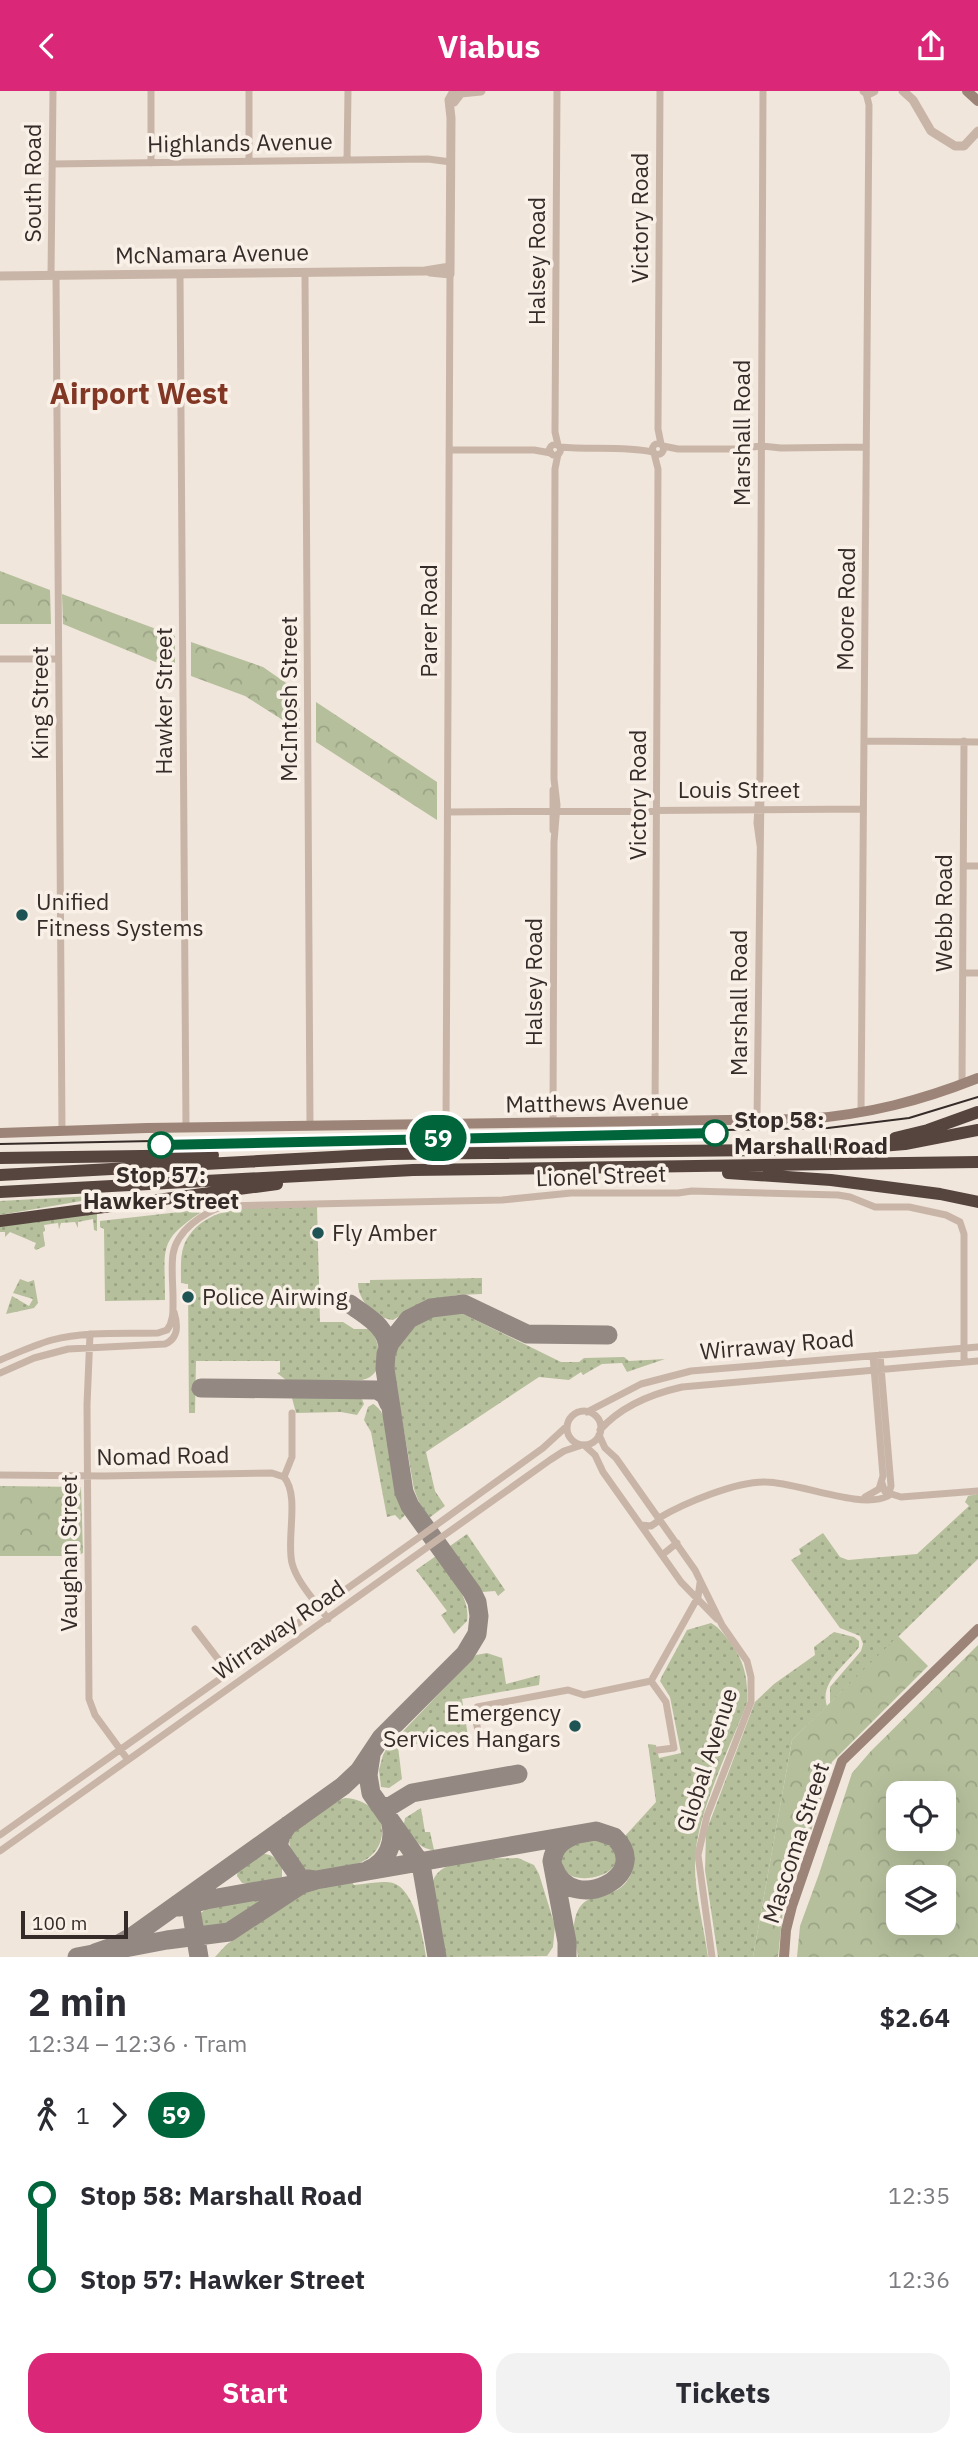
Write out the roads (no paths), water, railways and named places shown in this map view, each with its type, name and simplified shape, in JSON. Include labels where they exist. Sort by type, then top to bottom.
[{"type":"highway","points":[[770,1151],[886,1140],[928,1130],[978,1112]]},
{"type":"highway","points":[[0,1158],[770,1151],[905,1144],[978,1130]]},
{"type":"highway","points":[[0,1175],[387,1154]]},
{"type":"highway","points":[[0,1192],[389,1171],[978,1162]]},
{"type":"highway","points":[[602,1168],[831,1180],[940,1194],[978,1202]]},
{"type":"highway","points":[[0,1221],[215,1191],[389,1171]]},
{"type":"main road","points":[[967,91],[978,101]]},
{"type":"main road","name":"Matthews Avenue","points":[[0,1133],[807,1119],[861,1113],[911,1103],[978,1078]]},
{"type":"main road","name":"Mascoma Street","points":[[784,1957],[786,1930],[792,1906],[842,1761],[978,1629]]},
{"type":"street","name":"South Road","points":[[53,91],[54,275]]},
{"type":"street","points":[[151,91],[151,163]]},
{"type":"street","points":[[249,91],[249,161]]},
{"type":"street","points":[[347,160],[348,91]]},
{"type":"street","points":[[457,92],[481,91]]},
{"type":"street","name":"Halsey Road","points":[[553,1122],[557,91]]},
{"type":"street","name":"Victory Road","points":[[655,1121],[660,91]]},
{"type":"street","name":"Marshall Road","points":[[757,1120],[762,91]]},
{"type":"street","points":[[904,91],[913,100],[934,134],[958,147],[964,146],[976,135]]},
{"type":"street","name":"Parer Road","points":[[446,1124],[451,118],[457,92]]},
{"type":"street","name":"Moore Road","points":[[861,1113],[869,92]]},
{"type":"street","name":"Highlands Avenue","points":[[52,164],[451,159]]},
{"type":"street","name":"McNamara Avenue","points":[[0,276],[450,270]]},
{"type":"street","name":"McIntosh Street","points":[[305,273],[310,1126]]},
{"type":"street","name":"Hawker Street","points":[[180,274],[186,1128]]},
{"type":"street","name":"King Street","points":[[54,275],[62,1131]]},
{"type":"street","points":[[449,450],[866,447]]},
{"type":"street","points":[[0,659],[58,659]]},
{"type":"street","points":[[864,741],[978,742]]},
{"type":"street","name":"Webb Road","points":[[962,1085],[964,741]]},
{"type":"street","name":"Louis Street","points":[[447,812],[863,809]]},
{"type":"street","points":[[964,866],[978,866]]},
{"type":"street","points":[[963,973],[978,973]]},
{"type":"street","name":"Lionel Street","points":[[0,1373],[42,1356],[88,1346],[167,1343],[176,1333],[173,1255],[177,1242],[184,1232],[203,1216],[230,1205],[502,1201],[571,1193],[692,1191],[838,1195],[876,1208],[913,1208],[959,1221],[964,1230],[964,1362]]},
{"type":"street","points":[[0,1360],[50,1341],[90,1334],[163,1332],[169,1327],[173,1308]]},
{"type":"street","name":"Vaughan Street","points":[[90,1334],[87,1476],[89,1699],[95,1714],[128,1760]]},
{"type":"street","name":"Wirraway Road","points":[[587,1412],[641,1384],[663,1377],[717,1369],[978,1347]]},
{"type":"street","points":[[877,1356],[890,1494]]},
{"type":"street","name":"Wirraway Road","points":[[599,1433],[626,1407],[655,1394],[682,1387],[978,1361]]},
{"type":"street","points":[[717,1369],[718,1383]]},
{"type":"street","points":[[587,1412],[596,1417],[599,1433],[593,1442],[583,1445],[570,1438],[567,1426],[573,1415],[587,1412]]},
{"type":"street","points":[[292,1413],[292,1457],[284,1477],[289,1482],[291,1492],[292,1565],[328,1619]]},
{"type":"street","name":"Wirraway Road","points":[[0,1835],[543,1448],[567,1426]]},
{"type":"street","name":"Global Avenue","points":[[599,1433],[604,1447],[616,1458],[677,1543],[700,1580],[722,1625],[747,1661],[752,1690],[747,1713],[707,1816],[698,1855],[712,1957]]},
{"type":"street","name":"Wirraway Road","points":[[0,1851],[559,1454],[583,1445]]},
{"type":"street","name":"Global Avenue","points":[[583,1445],[595,1455],[603,1472],[662,1555],[696,1599],[722,1625]]},
{"type":"street","points":[[854,1498],[871,1495],[879,1489],[886,1462]]},
{"type":"street","name":"Nomad Road","points":[[0,1475],[272,1473],[284,1477]]},
{"type":"street","points":[[641,1525],[651,1526],[680,1506],[761,1482],[782,1483],[854,1498],[877,1500],[890,1494]]},
{"type":"street","points":[[882,1483],[884,1490],[901,1497],[978,1491]]},
{"type":"street","points":[[465,1504],[473,1515]]},
{"type":"street","points":[[662,1555],[677,1543]]},
{"type":"street","points":[[480,1741],[474,1711],[477,1707],[568,1690],[584,1695],[651,1681],[700,1591],[700,1580]]},
{"type":"street","points":[[195,1629],[228,1672]]},
{"type":"street","points":[[651,1681],[665,1700],[674,1748],[658,1750]]},
{"type":"street","points":[[10,1827],[18,1839]]},
{"type":"tram line","points":[[0,1144],[828,1128],[909,1118],[978,1097]]},
{"type":"tram line","name":"59","points":[[161,1145],[715,1133]]},
{"type":"place","name":"Unified Fitness Systems","points":[[22,915]]},
{"type":"place","name":"Stop 58: Marshall Road","points":[[715,1133]]},
{"type":"place","name":"Stop 57: Hawker Street","points":[[161,1145]]},
{"type":"place","name":"Fly Amber","points":[[318,1233]]},
{"type":"place","name":"Police Airwing","points":[[188,1297]]},
{"type":"place","name":"Emergency Services Hangars","points":[[575,1726]]},
{"type":"district","name":"Airport West","points":[[139,394]]}]
